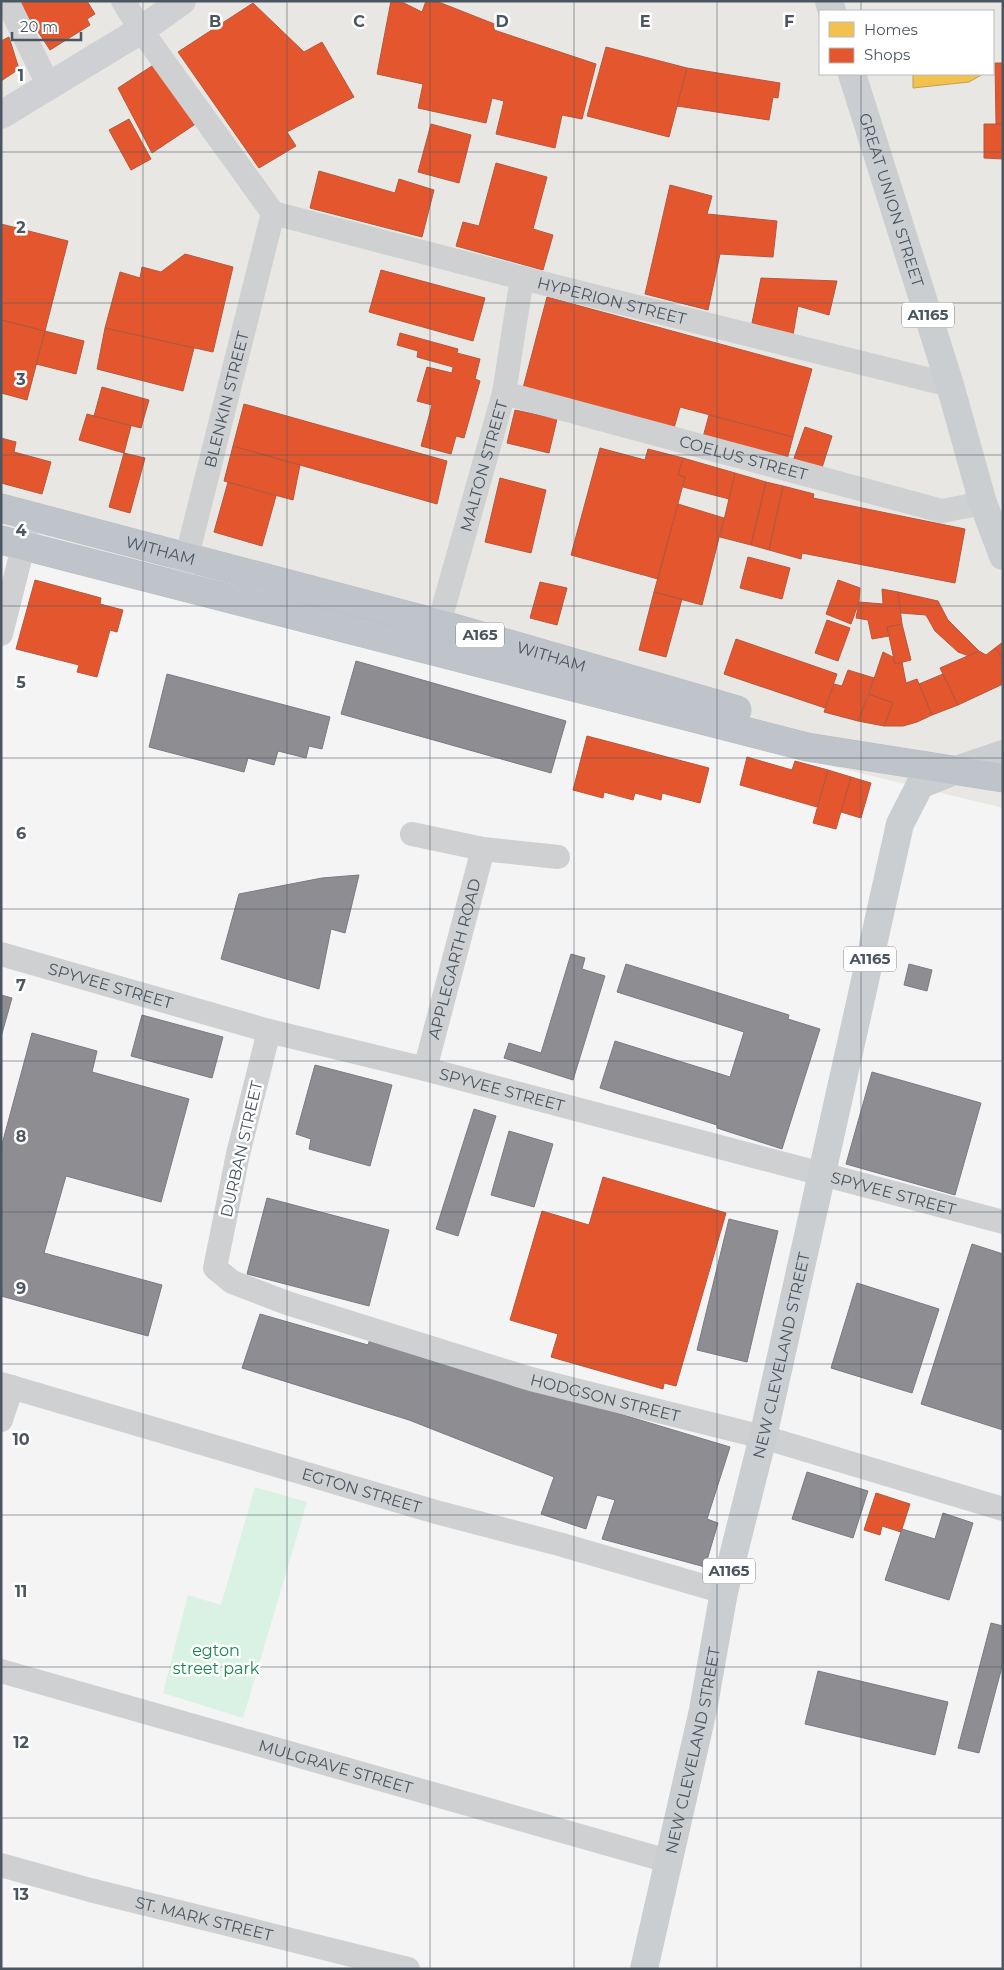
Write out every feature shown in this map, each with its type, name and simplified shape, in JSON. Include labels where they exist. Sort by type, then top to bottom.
[{"type":"highway","name":"WITHAM","points":[[1,508],[440,624],[788,726],[956,770]]},
{"type":"highway","name":"WITHAM","points":[[12,543],[807,747],[1003,778]]},
{"type":"main road","name":"GREAT UNION STREET","points":[[852,75],[950,385],[983,503],[1003,556]]},
{"type":"main road","name":"A1165","points":[[956,770],[1003,754]]},
{"type":"main road","name":"NEW CLEVELAND STREET","points":[[644,1969],[703,1710],[724,1592],[763,1437],[900,824],[920,785],[956,770]]},
{"type":"street","points":[[7,1],[48,86]]},
{"type":"street","points":[[123,1],[140,30],[273,213]]},
{"type":"street","points":[[1,115],[140,30],[182,1]]},
{"type":"street","name":"HYPERION STREET","points":[[273,213],[522,278],[950,385]]},
{"type":"street","name":"BLENKIN STREET","points":[[180,585],[273,213]]},
{"type":"street","name":"MALTON STREET","points":[[431,649],[440,624],[504,394],[522,278]]},
{"type":"street","name":"COELUS STREET","points":[[504,394],[942,511],[983,503]]},
{"type":"street","points":[[1,634],[12,543],[31,515]]},
{"type":"street","points":[[412,834],[483,849],[558,857]]},
{"type":"street","name":"APPLEGARTH ROAD","points":[[425,1070],[483,849]]},
{"type":"street","name":"SPYVEE STREET","points":[[1,954],[269,1030],[1003,1222]]},
{"type":"street","name":"DURBAN STREET","points":[[215,1268],[238,1154],[269,1030]]},
{"type":"street","name":"HODGSON STREET","points":[[215,1268],[232,1282],[287,1303],[521,1376],[763,1437],[1003,1509]]},
{"type":"street","points":[[1,1420],[6,1386]]},
{"type":"street","name":"EGTON STREET","points":[[6,1386],[436,1512],[558,1544],[724,1592]]},
{"type":"street","name":"MULGRAVE STREET","points":[[1,1671],[668,1861]]},
{"type":"street","name":"ST. MARK STREET","points":[[1,1865],[90,1890],[408,1969]]},
{"type":"shaded area","points":[[1,1],[1003,1],[1003,808],[639,719],[362,644],[1,554]]},
{"type":"green space","name":"egton street park","points":[[255,1487],[307,1502],[243,1718],[163,1693],[188,1595],[221,1605]]},
{"type":"building: Homes","points":[[913,75],[981,75],[969,82],[913,88]]},
{"type":"building: Shops","points":[[24,1],[87,1],[95,14],[87,19],[90,25],[50,50],[20,4]]},
{"type":"building: Shops","points":[[391,1],[400,1],[422,12],[426,1],[436,1],[497,25],[494,30],[596,64],[582,119],[562,115],[555,148],[496,134],[504,101],[492,98],[486,123],[418,108],[423,84],[377,74]]},
{"type":"building: Shops","points":[[253,3],[304,52],[322,42],[354,97],[287,132],[296,146],[259,168],[178,52]]},
{"type":"building: Shops","points":[[9,37],[19,69],[1,81],[1,41]]},
{"type":"building: Shops","points":[[606,47],[687,68],[669,137],[587,116]]},
{"type":"building: Shops","points":[[995,63],[1003,63],[1003,124],[996,124]]},
{"type":"building: Shops","points":[[155,64],[197,123],[152,153],[118,88]]},
{"type":"building: Shops","points":[[687,68],[780,83],[778,98],[773,97],[769,120],[677,106]]},
{"type":"building: Shops","points":[[129,119],[151,159],[131,170],[109,130]]},
{"type":"building: Shops","points":[[431,124],[471,135],[459,183],[418,172]]},
{"type":"building: Shops","points":[[984,124],[1003,124],[1003,159],[984,158]]},
{"type":"building: Shops","points":[[496,163],[547,177],[533,229],[553,235],[543,270],[456,246],[463,222],[479,226]]},
{"type":"building: Shops","points":[[319,171],[395,193],[399,179],[434,190],[422,237],[310,208]]},
{"type":"building: Shops","points":[[670,185],[712,196],[707,214],[777,221],[773,257],[720,254],[708,310],[645,294]]},
{"type":"building: Shops","points":[[1,224],[68,241],[45,331],[1,320]]},
{"type":"building: Shops","points":[[185,254],[233,267],[213,352],[105,328],[120,272],[140,278],[142,267],[161,272]]},
{"type":"building: Shops","points":[[381,270],[485,298],[473,341],[369,312]]},
{"type":"building: Shops","points":[[761,278],[837,281],[829,315],[798,306],[793,335],[752,323]]},
{"type":"building: Shops","points":[[547,297],[812,369],[793,437],[680,407],[674,428],[523,388]]},
{"type":"building: Shops","points":[[1,320],[45,331],[27,400],[1,393]]},
{"type":"building: Shops","points":[[105,328],[194,348],[183,391],[97,369]]},
{"type":"building: Shops","points":[[45,331],[84,341],[76,374],[36,364]]},
{"type":"building: Shops","points":[[400,333],[458,349],[457,353],[480,359],[475,379],[480,381],[464,438],[456,436],[451,454],[421,446],[432,405],[417,401],[427,367],[452,373],[453,367],[417,357],[418,351],[397,345]]},
{"type":"building: Shops","points":[[102,387],[149,400],[141,428],[94,416]]},
{"type":"building: Shops","points":[[244,404],[447,461],[437,504],[233,446]]},
{"type":"building: Shops","points":[[515,410],[557,419],[549,453],[507,443]]},
{"type":"building: Shops","points":[[87,414],[131,426],[124,453],[79,440]]},
{"type":"building: Shops","points":[[709,415],[793,437],[786,463],[703,437]]},
{"type":"building: Shops","points":[[805,427],[832,436],[821,471],[793,461]]},
{"type":"building: Shops","points":[[1,438],[16,442],[14,452],[51,462],[42,494],[1,483]]},
{"type":"building: Shops","points":[[233,446],[300,465],[293,500],[224,481]]},
{"type":"building: Shops","points":[[600,448],[645,460],[648,449],[683,458],[678,475],[685,477],[658,579],[571,555]]},
{"type":"building: Shops","points":[[124,453],[145,458],[130,513],[109,507]]},
{"type":"building: Shops","points":[[683,458],[735,473],[729,499],[683,487],[685,477],[678,475]]},
{"type":"building: Shops","points":[[735,473],[766,482],[751,545],[720,537]]},
{"type":"building: Shops","points":[[500,478],[546,490],[531,553],[485,542]]},
{"type":"building: Shops","points":[[228,482],[276,496],[262,546],[214,532]]},
{"type":"building: Shops","points":[[766,482],[783,486],[769,550],[751,545]]},
{"type":"building: Shops","points":[[783,486],[814,494],[813,498],[965,529],[955,583],[802,553],[801,559],[769,550]]},
{"type":"building: Shops","points":[[678,504],[724,518],[702,605],[654,592]]},
{"type":"building: Shops","points":[[748,557],[790,568],[782,599],[740,588]]},
{"type":"building: Shops","points":[[35,580],[101,598],[100,604],[123,610],[117,632],[110,630],[97,677],[77,672],[79,665],[16,649]]},
{"type":"building: Shops","points":[[838,580],[860,588],[859,602],[851,624],[826,614]]},
{"type":"building: Shops","points":[[540,582],[567,588],[557,625],[530,618]]},
{"type":"building: Shops","points":[[882,589],[898,592],[902,624],[887,627],[889,636],[872,639],[868,620],[856,618],[859,602],[883,604]]},
{"type":"building: Shops","points":[[654,592],[682,599],[666,657],[639,650]]},
{"type":"building: Shops","points":[[898,592],[938,601],[948,620],[979,651],[969,656],[958,652],[935,631],[926,615],[901,613]]},
{"type":"building: Shops","points":[[827,620],[850,628],[838,661],[815,653]]},
{"type":"building: Shops","points":[[902,624],[911,660],[895,664],[887,627]]},
{"type":"building: Shops","points":[[736,639],[837,674],[825,708],[724,674]]},
{"type":"building: Shops","points":[[1003,642],[1003,659],[995,648]]},
{"type":"building: Shops","points":[[995,648],[1003,659],[1001,665],[1003,666],[1003,684],[958,705],[940,668],[979,651],[986,655]]},
{"type":"building: Shops","points":[[883,652],[893,657],[895,664],[902,662],[906,683],[917,679],[932,715],[903,726],[884,726],[893,703],[869,694]]},
{"type":"building: Shops","points":[[848,670],[874,678],[858,721],[824,712],[834,684],[842,686]]},
{"type":"building: Shops","points":[[943,674],[958,705],[932,715],[919,684]]},
{"type":"building: Shops","points":[[869,694],[893,703],[884,726],[858,721]]},
{"type":"building: Shops","points":[[587,736],[709,768],[700,803],[662,793],[661,800],[635,793],[633,800],[604,792],[603,798],[573,790]]},
{"type":"building: Shops","points":[[747,757],[792,770],[795,761],[828,770],[817,807],[740,785]]},
{"type":"building: Shops","points":[[828,770],[851,777],[836,829],[813,823]]},
{"type":"building: Shops","points":[[851,777],[871,783],[861,818],[841,812]]},
{"type":"building: Shops","points":[[603,1177],[726,1213],[676,1386],[664,1383],[663,1389],[551,1357],[558,1334],[510,1320],[542,1211],[589,1225]]},
{"type":"building: Shops","points":[[876,1493],[910,1504],[901,1532],[882,1526],[880,1535],[864,1530]]},
{"type":"building: Industry","points":[[356,661],[566,721],[551,773],[341,714]]},
{"type":"building: Industry","points":[[167,674],[330,717],[322,749],[309,746],[306,758],[278,751],[274,765],[248,758],[244,772],[149,747]]},
{"type":"building: Industry","points":[[359,875],[345,933],[331,929],[319,989],[221,959],[239,894],[322,878]]},
{"type":"building: Industry","points":[[571,954],[585,958],[582,969],[605,976],[573,1080],[504,1058],[509,1043],[541,1053]]},
{"type":"building: Industry","points":[[626,964],[789,1015],[788,1019],[820,1029],[782,1149],[717,1128],[717,1125],[600,1088],[615,1041],[730,1077],[744,1032],[617,992]]},
{"type":"building: Industry","points":[[909,964],[932,970],[927,991],[904,985]]},
{"type":"building: Industry","points":[[1,995],[12,998],[1,1037]]},
{"type":"building: Industry","points":[[142,1015],[223,1037],[212,1078],[131,1056]]},
{"type":"building: Industry","points":[[32,1033],[97,1051],[92,1072],[189,1099],[161,1202],[66,1176],[44,1253],[162,1285],[148,1336],[1,1296],[1,1148]]},
{"type":"building: Industry","points":[[315,1065],[392,1085],[370,1166],[309,1149],[311,1139],[296,1134]]},
{"type":"building: Industry","points":[[872,1072],[981,1103],[955,1195],[846,1164]]},
{"type":"building: Industry","points":[[474,1109],[496,1116],[458,1236],[436,1229]]},
{"type":"building: Industry","points":[[509,1131],[553,1144],[534,1207],[491,1195]]},
{"type":"building: Industry","points":[[267,1198],[389,1230],[369,1306],[247,1274]]},
{"type":"building: Industry","points":[[729,1219],[778,1231],[747,1362],[697,1350]]},
{"type":"building: Industry","points":[[972,1244],[1003,1254],[1003,1430],[921,1404]]},
{"type":"building: Industry","points":[[857,1283],[939,1309],[912,1393],[831,1368]]},
{"type":"building: Industry","points":[[260,1314],[368,1345],[370,1339],[730,1447],[707,1519],[718,1523],[705,1567],[602,1539],[615,1500],[597,1495],[586,1529],[541,1514],[554,1477],[409,1420],[242,1368]]},
{"type":"building: Industry","points":[[807,1472],[868,1491],[853,1538],[792,1519]]},
{"type":"building: Industry","points":[[943,1513],[973,1523],[949,1600],[885,1580],[902,1529],[935,1539]]},
{"type":"building: Industry","points":[[991,1623],[1003,1626],[1003,1663],[979,1753],[958,1748]]},
{"type":"building: Industry","points":[[818,1671],[948,1702],[935,1755],[805,1724]]}]
